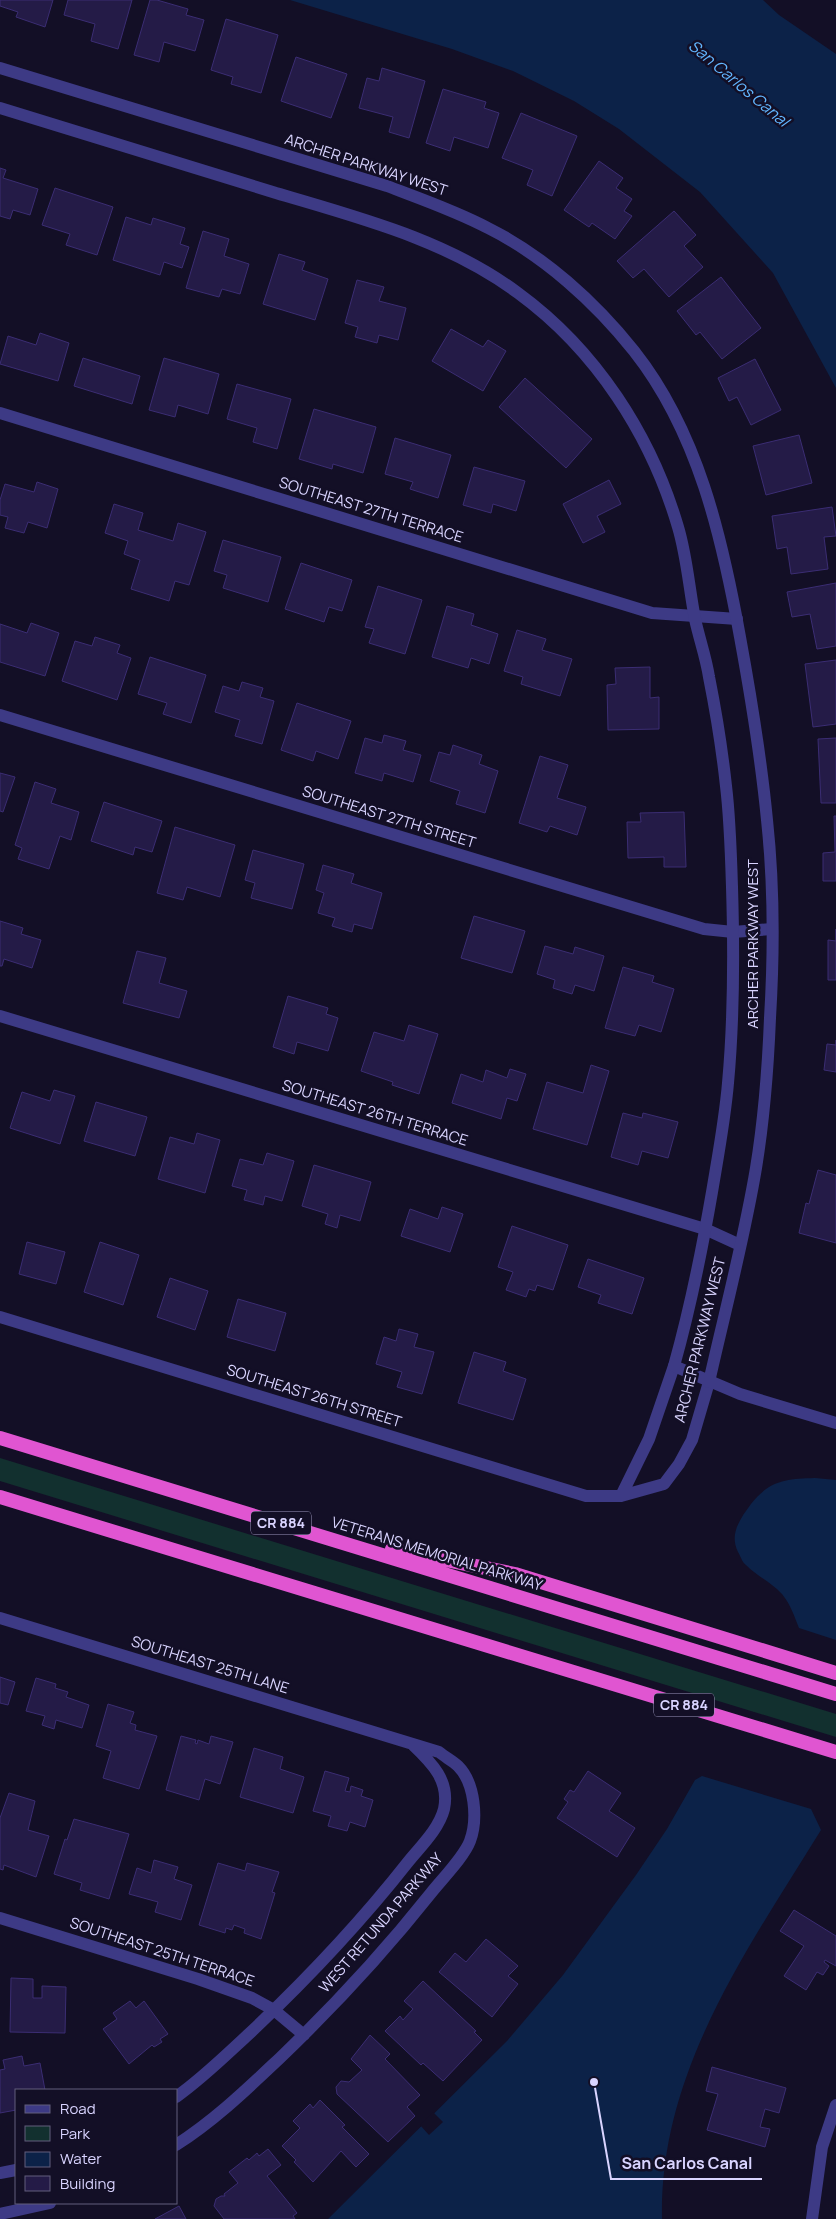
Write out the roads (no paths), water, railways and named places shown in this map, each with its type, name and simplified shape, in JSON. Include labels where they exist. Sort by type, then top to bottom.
[{"type":"highway","name":"VETERANS MEMORIAL PARKWAY","points":[[0,1438],[836,1694]]},
{"type":"highway","name":"CR 884","points":[[0,1497],[836,1752]]},
{"type":"highway","points":[[304,1530],[515,1574],[836,1673]]},
{"type":"street","name":"ARCHER PARKWAY WEST","points":[[0,68],[395,189],[486,226],[510,240],[555,272],[596,308],[634,351],[666,400],[679,425],[701,476],[717,528],[737,619],[755,721],[768,821],[772,929],[768,1069],[756,1165],[740,1245],[709,1382],[692,1440],[679,1464],[664,1484],[621,1496]]},
{"type":"street","name":"ARCHER PARKWAY WEST","points":[[0,108],[349,214],[455,253],[519,293],[549,317],[576,344],[600,372],[626,408],[647,447],[665,487],[679,529],[695,617],[709,674],[726,785],[733,932],[728,1086],[705,1229],[684,1333],[649,1439],[621,1496]]},
{"type":"street","name":"SOUTHEAST 27TH TERRACE","points":[[0,413],[643,610],[695,617],[737,619]]},
{"type":"street","name":"SOUTHEAST 27TH STREET","points":[[0,715],[695,926],[733,932],[772,929]]},
{"type":"street","name":"SOUTHEAST 26TH TERRACE","points":[[0,1016],[705,1229],[740,1245]]},
{"type":"street","name":"SOUTHEAST 26TH STREET","points":[[0,1317],[586,1496],[621,1496]]},
{"type":"street","points":[[674,1366],[740,1394],[836,1423]]},
{"type":"street","name":"SOUTHEAST 25TH LANE","points":[[0,1618],[411,1743]]},
{"type":"street","name":"WEST RETUNDA PARKWAY","points":[[178,2094],[210,2070],[274,2010],[362,1917],[438,1824],[444,1809],[445,1789],[441,1776],[433,1764],[411,1743]]},
{"type":"street","name":"WEST RETUNDA PARKWAY","points":[[178,2144],[223,2111],[304,2035],[375,1960],[406,1924],[469,1842],[473,1817],[473,1799],[469,1784],[458,1766],[439,1752],[411,1743]]},
{"type":"street","name":"SOUTHEAST 25TH TERRACE","points":[[0,1918],[198,1979],[252,1998],[274,2010],[304,2035]]},
{"type":"street","points":[[812,2219],[822,2147],[836,2105]]},
{"type":"street","points":[[0,2173],[15,2170]]},
{"type":"street","points":[[0,2214],[45,2204]]},
{"type":"water","points":[[290,0],[763,0],[779,15],[836,54],[836,388],[773,273],[700,192],[619,129],[574,101],[513,71],[452,49]]},
{"type":"water","points":[[815,1478],[836,1480],[836,1640],[799,1628],[790,1606],[782,1594],[743,1562],[735,1539],[737,1527],[743,1515],[765,1490],[772,1485],[787,1480]]},
{"type":"water","points":[[702,1776],[811,1809],[821,1830],[737,1967],[691,2063],[675,2113],[665,2165],[662,2219],[328,2219],[507,2041],[563,1975],[636,1875],[667,1829],[695,1780]]},
{"type":"place","name":"San Carlos Canal","points":[[594,2082]]}]
